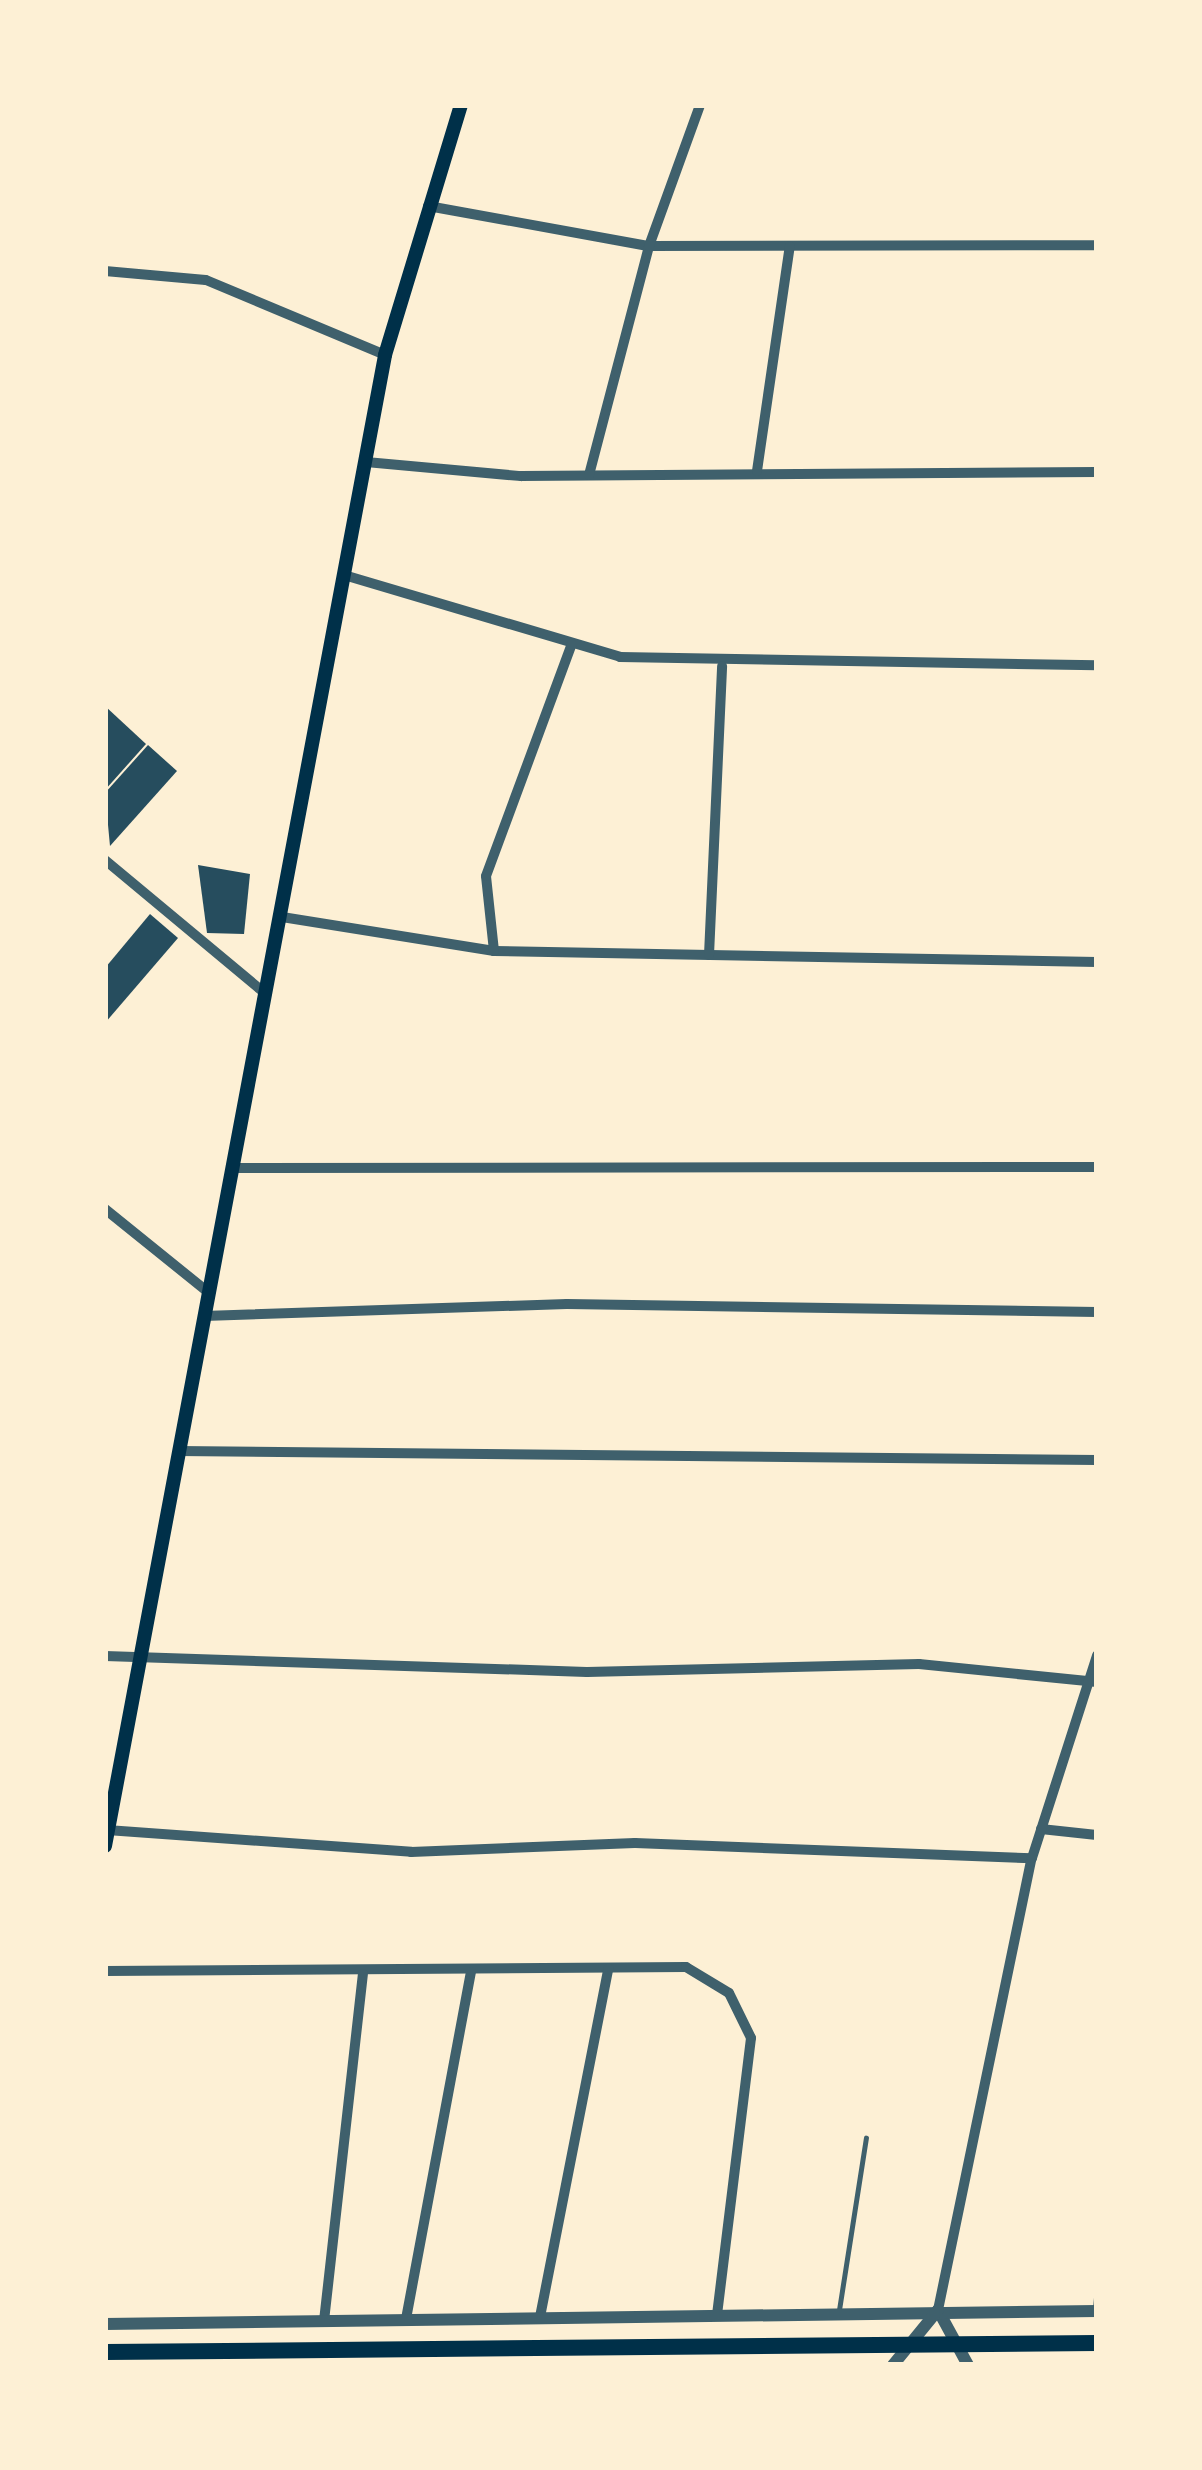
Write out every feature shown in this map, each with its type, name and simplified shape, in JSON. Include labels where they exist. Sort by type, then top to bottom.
[{"type":"highway","points":[[105,2352],[1097,2343]]},
{"type":"main road","points":[[106,1838],[143,1662],[178,1451],[385,356],[461,105]]},
{"type":"street","points":[[589,475],[649,246],[700,105]]},
{"type":"street","points":[[428,206],[649,246],[1097,245]]},
{"type":"street","points":[[757,471],[790,245]]},
{"type":"street","points":[[105,271],[206,280],[385,356]]},
{"type":"street","points":[[365,462],[589,475],[1097,472]]},
{"type":"street","points":[[344,575],[572,644],[722,666],[1097,665]]},
{"type":"street","points":[[494,951],[486,876],[572,644]]},
{"type":"street","points":[[709,955],[722,666]]},
{"type":"street","points":[[105,860],[266,994]]},
{"type":"street","points":[[282,916],[494,951],[1097,962]]},
{"type":"street","points":[[233,1168],[1097,1167]]},
{"type":"street","points":[[105,1209],[208,1292]]},
{"type":"street","points":[[204,1316],[567,1304],[1097,1312]]},
{"type":"street","points":[[178,1451],[1097,1460]]},
{"type":"street","points":[[893,2365],[904,2345],[938,2311],[1032,1858],[1093,1681],[1097,1655]]},
{"type":"street","points":[[105,1656],[143,1662],[919,1664],[1093,1681]]},
{"type":"street","points":[[1042,1829],[1097,1834]]},
{"type":"street","points":[[106,1838],[411,1852],[635,1843],[1032,1858]]},
{"type":"street","points":[[105,1971],[363,1974],[686,1967],[729,1994],[751,2038],[717,2314]]},
{"type":"street","points":[[540,2317],[608,1969]]},
{"type":"street","points":[[406,2319],[471,1972]]},
{"type":"street","points":[[325,2320],[363,1974]]},
{"type":"street","points":[[938,2311],[963,2345],[968,2365]]},
{"type":"street","points":[[105,2324],[1096,2311]]},
{"type":"lane","points":[[838,2312],[866,2138]]},
{"type":"lane","points":[[1096,2311],[1097,2284]]},
{"type":"building","points":[[105,706],[146,744],[105,790]]},
{"type":"building","points":[[148,745],[177,771],[110,846],[105,793]]},
{"type":"building","points":[[198,865],[250,874],[244,934],[207,933]]},
{"type":"building","points":[[150,914],[178,938],[105,1023],[105,968]]}]
